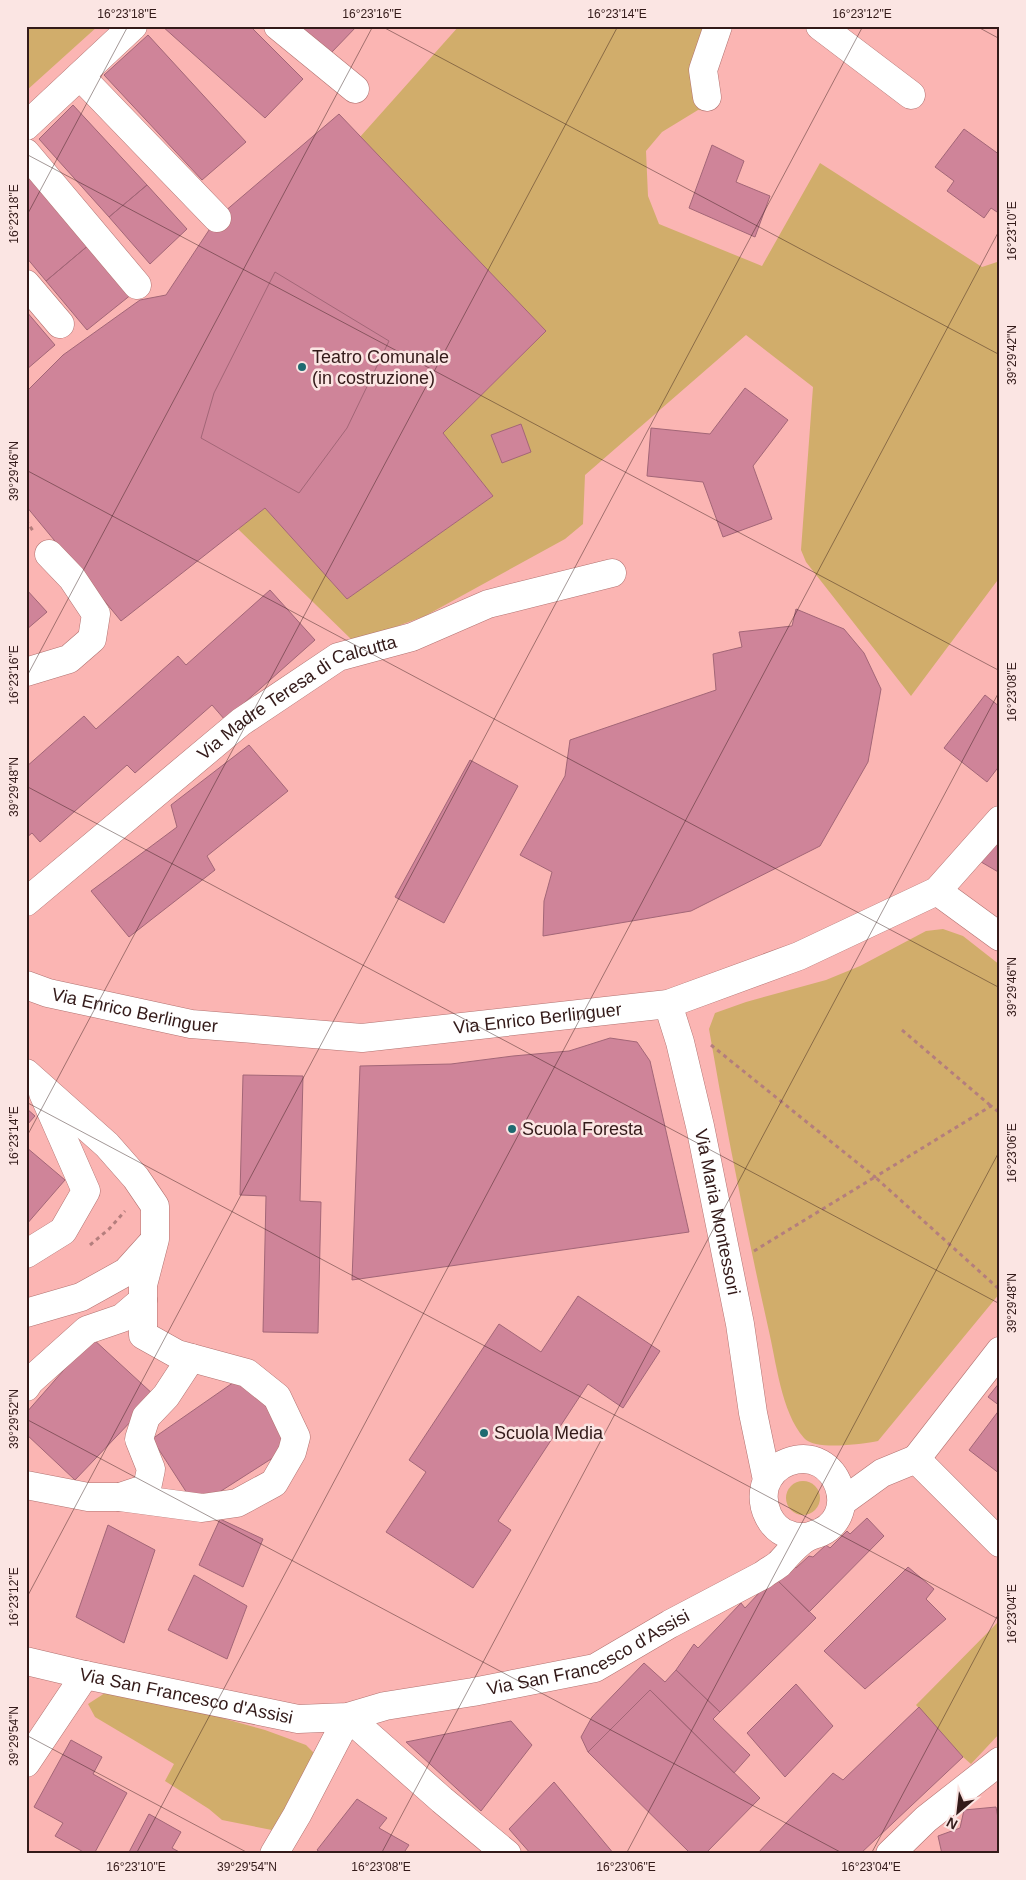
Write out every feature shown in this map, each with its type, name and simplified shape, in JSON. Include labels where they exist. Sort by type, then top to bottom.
[{"type":"street","points":[[26,126],[133,26]]},
{"type":"street","points":[[278,26],[354,89]]},
{"type":"street","points":[[707,97],[704,70],[718,26]]},
{"type":"street","points":[[820,26],[911,95]]},
{"type":"street","points":[[80,76],[217,218]]},
{"type":"street","points":[[26,153],[137,285]]},
{"type":"street","points":[[26,284],[60,324]]},
{"type":"street","points":[[26,672],[69,658],[92,639],[96,614],[72,578],[48,554]]},
{"type":"street","name":"Via Madre Teresa di Calcutta","points":[[26,902],[240,722],[338,657],[412,637],[488,604],[612,573]]},
{"type":"street","name":"Via Enrico Berlinguer","points":[[26,985],[48,993],[191,1024],[362,1038],[671,1013],[937,891],[1000,820]]},
{"type":"street","points":[[937,891],[1000,937]]},
{"type":"street","name":"Via Maria Montessori","points":[[671,1013],[704,1145],[740,1324],[753,1413],[767,1480]]},
{"type":"street","points":[[26,1485],[88,1497],[120,1497],[202,1508],[237,1503],[274,1483],[292,1452],[296,1437],[277,1397],[247,1374],[177,1354],[143,1335],[144,1285],[156,1239],[155,1206],[136,1178],[107,1145],[33,1079]]},
{"type":"street","points":[[26,1254],[63,1230],[86,1191],[33,1079]]},
{"type":"street","points":[[26,1314],[80,1297],[126,1272],[156,1239]]},
{"type":"street","points":[[26,1386],[87,1330],[122,1318],[143,1300]]},
{"type":"street","points":[[842,1502],[882,1473],[916,1459],[1000,1351]]},
{"type":"street","points":[[120,1497],[147,1488],[151,1469],[139,1439],[146,1417],[166,1396],[191,1358]]},
{"type":"street","points":[[756,1422],[794,1460]]},
{"type":"street","points":[[803,1459],[816,1461],[832,1472],[840,1485],[842,1502],[838,1516],[830,1527],[819,1534],[806,1537],[791,1536],[778,1529],[769,1519],[764,1506],[767,1480],[782,1464],[803,1459]]},
{"type":"street","points":[[916,1459],[997,1534]]},
{"type":"street","points":[[832,1472],[882,1473]]},
{"type":"street","name":"Via San Francesco d'Assisi","points":[[26,1661],[298,1719],[348,1718],[385,1706],[473,1692],[595,1668],[670,1624],[763,1575],[777,1565],[806,1537]]},
{"type":"street","points":[[26,1763],[85,1675]]},
{"type":"street","points":[[274,1854],[297,1815],[348,1718],[506,1854]]},
{"type":"street","points":[[890,1854],[926,1819],[1000,1761]]},
{"type":"path","points":[[671,1013],[875,1178],[1000,1290]]},
{"type":"path","points":[[902,1030],[1000,1113]]},
{"type":"path","points":[[747,1255],[990,1106]]},
{"type":"path","points":[[86,1248],[109,1229],[128,1207]]},
{"type":"shaded area","points":[[26,26],[98,26],[26,91]]},
{"type":"shaded area","points":[[459,26],[718,26],[703,70],[709,111],[698,110],[662,132],[646,151],[648,196],[659,224],[762,266],[820,163],[982,267],[1000,261],[1000,577],[911,696],[806,562],[801,550],[813,387],[746,335],[585,475],[583,524],[565,539],[425,616],[354,642],[238,529],[265,508],[347,599],[493,496],[443,433],[546,331],[360,137]]},
{"type":"shaded area","points":[[943,929],[963,936],[1000,965],[1000,1293],[878,1441],[839,1446],[810,1442],[804,1438],[796,1427],[780,1385],[722,1104],[709,1029],[715,1013],[746,1002],[826,980],[860,966],[926,931]]},
{"type":"shaded area","points":[[803,1481],[815,1486],[820,1498],[815,1510],[803,1515],[791,1510],[786,1498],[791,1486]]},
{"type":"shaded area","points":[[1000,1620],[1000,1733],[971,1764],[916,1705]]},
{"type":"shaded area","points":[[121,1690],[265,1730],[306,1745],[315,1754],[277,1831],[222,1820],[209,1809],[165,1781],[174,1764],[95,1717],[88,1704],[105,1693]]},
{"type":"building","points":[[162,26],[250,26],[303,79],[265,118]]},
{"type":"building","points":[[299,26],[357,26],[331,53]]},
{"type":"building","points":[[148,35],[246,142],[202,180],[104,75]]},
{"type":"building","points":[[73,105],[147,185],[109,217],[39,139]]},
{"type":"building","points":[[339,114],[546,331],[443,433],[493,496],[347,599],[265,508],[121,621],[26,506],[26,392],[63,355],[140,300],[166,295],[217,218]]},
{"type":"building","points":[[964,129],[1000,155],[1000,214],[991,208],[984,218],[947,191],[954,181],[935,167]]},
{"type":"building","points":[[712,145],[744,161],[736,182],[770,196],[755,237],[689,208]]},
{"type":"building","points":[[26,172],[90,244],[46,281],[26,257]]},
{"type":"building","points":[[147,185],[187,229],[150,264],[109,217]]},
{"type":"building","points":[[90,244],[132,294],[87,330],[46,281]]},
{"type":"building","name":"Teatro Comunale (in costruzione)","points":[[275,272],[389,341],[347,428],[299,493],[201,438],[214,393]]},
{"type":"building","points":[[26,311],[55,345],[26,370]]},
{"type":"building","points":[[745,388],[788,420],[753,466],[772,519],[723,537],[703,482],[647,476],[651,428],[710,434]]},
{"type":"building","points":[[521,424],[531,452],[502,463],[491,435]]},
{"type":"building","points":[[26,589],[47,612],[26,630]]},
{"type":"building","points":[[270,590],[315,640],[225,720],[212,705],[135,773],[127,765],[40,842],[32,833],[26,838],[26,767],[84,716],[96,729],[178,656],[186,665]]},
{"type":"building","points":[[796,609],[844,629],[864,653],[881,689],[868,762],[820,846],[691,911],[543,936],[544,901],[552,872],[520,855],[565,776],[570,740],[716,690],[713,654],[742,647],[739,632],[792,626]]},
{"type":"building","points":[[985,695],[1000,707],[1000,765],[987,782],[944,748]]},
{"type":"building","points":[[249,745],[288,791],[207,856],[215,870],[129,937],[91,891],[177,827],[171,805]]},
{"type":"building","points":[[470,760],[518,786],[444,923],[395,897]]},
{"type":"building","points":[[1000,833],[1000,873],[976,859]]},
{"type":"building","name":"Scuola Foresta","points":[[610,1038],[637,1042],[650,1061],[689,1232],[352,1280],[360,1066],[451,1064],[569,1051]]},
{"type":"building","points":[[243,1075],[303,1076],[300,1201],[321,1202],[318,1333],[263,1332],[266,1196],[240,1195]]},
{"type":"building","points":[[26,1108],[35,1116],[26,1126]]},
{"type":"building","points":[[26,1147],[65,1180],[26,1225]]},
{"type":"building","points":[[578,1296],[660,1351],[623,1408],[588,1384],[498,1521],[511,1530],[473,1588],[386,1532],[426,1472],[409,1460],[499,1324],[541,1352]]},
{"type":"building","points":[[92,1338],[155,1396],[75,1480],[26,1434],[26,1413]]},
{"type":"building","points":[[247,1373],[293,1445],[196,1507],[152,1439]]},
{"type":"building","points":[[1000,1382],[1000,1406],[988,1397]]},
{"type":"building","points":[[1000,1409],[1000,1474],[969,1450]]},
{"type":"building","points":[[867,1518],[884,1536],[809,1612],[778,1581],[794,1566],[796,1568],[809,1556],[813,1557],[826,1545],[830,1548],[847,1531],[850,1534]]},
{"type":"building","points":[[220,1519],[263,1539],[243,1587],[199,1565]]},
{"type":"building","points":[[108,1525],[155,1550],[124,1643],[76,1617]]},
{"type":"building","points":[[908,1567],[934,1589],[926,1599],[946,1619],[865,1689],[824,1651]]},
{"type":"building","points":[[194,1575],[247,1606],[227,1659],[168,1630]]},
{"type":"building","points":[[774,1577],[816,1618],[720,1712],[676,1670],[694,1644],[698,1648],[741,1603],[745,1608]]},
{"type":"building","points":[[644,1663],[665,1682],[676,1670],[720,1712],[713,1719],[750,1755],[734,1773],[650,1690],[588,1752],[581,1737],[592,1717]]},
{"type":"building","points":[[796,1684],[833,1726],[785,1777],[747,1733]]},
{"type":"building","points":[[650,1690],[760,1798],[705,1854],[691,1854],[588,1752]]},
{"type":"building","points":[[919,1707],[963,1757],[860,1854],[757,1854],[833,1773],[843,1780]]},
{"type":"building","points":[[511,1721],[532,1745],[481,1811],[406,1742]]},
{"type":"building","points":[[71,1740],[102,1757],[93,1774],[127,1793],[94,1854],[87,1854],[55,1836],[63,1823],[34,1807]]},
{"type":"building","points":[[554,1782],[614,1854],[531,1854],[509,1829]]},
{"type":"building","points":[[357,1799],[387,1818],[379,1828],[409,1845],[403,1854],[322,1854],[317,1850]]},
{"type":"building","points":[[996,1807],[1000,1829],[1000,1854],[942,1854],[938,1836],[960,1828],[964,1810]]},
{"type":"building","points":[[149,1814],[181,1832],[172,1848],[183,1854],[128,1854]]},
{"type":"place","name":"Teatro Comunale (in costruzione)","points":[[302,367]]},
{"type":"place","name":"Scuola Foresta","points":[[512,1129]]},
{"type":"place","name":"Scuola Media","points":[[484,1433]]}]
